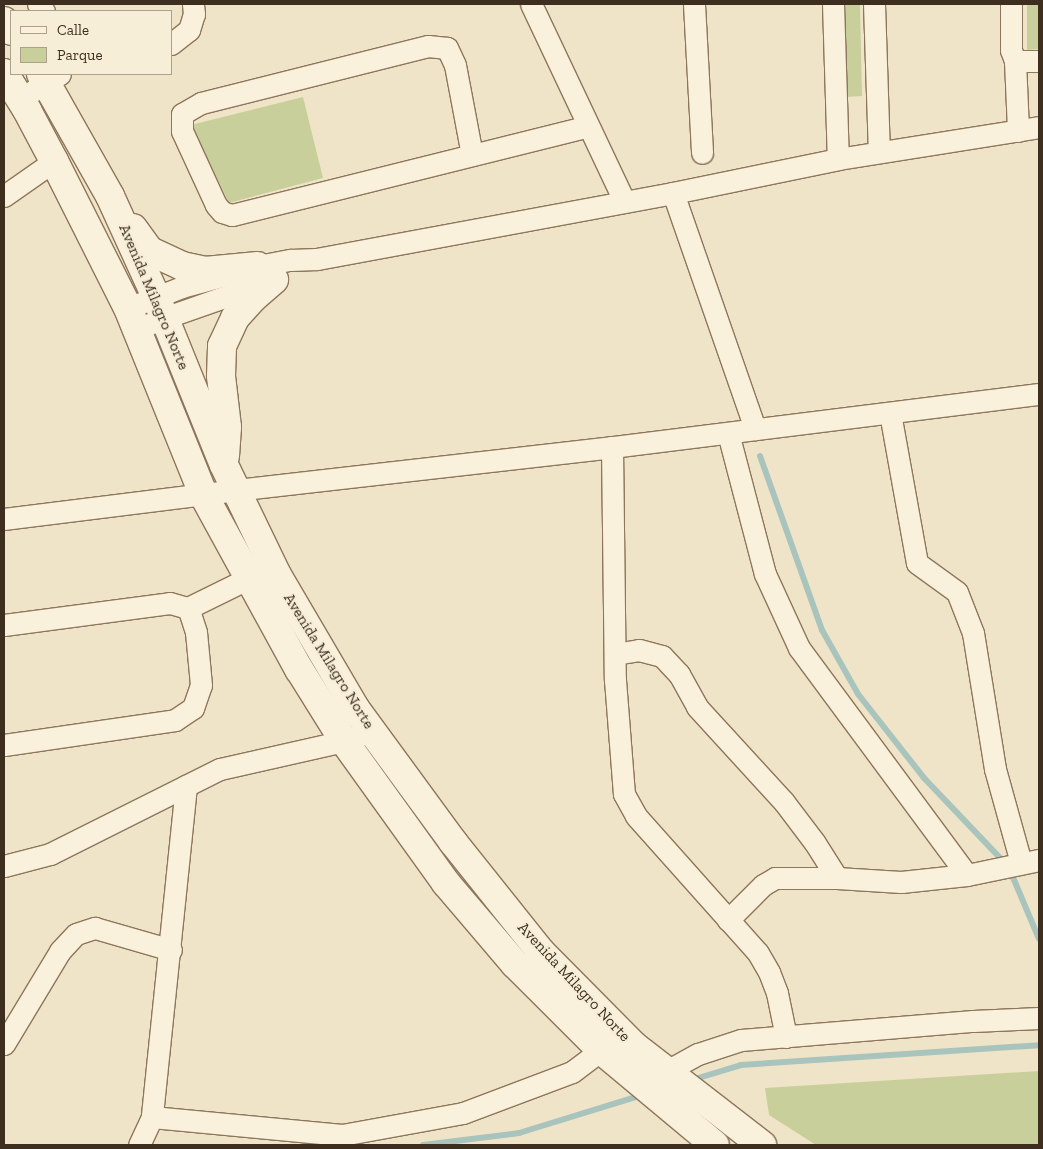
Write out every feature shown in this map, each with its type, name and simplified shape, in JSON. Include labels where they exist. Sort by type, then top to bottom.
[{"type":"main road","name":"Avenida Milagro Norte","points":[[4,73],[54,161],[133,319],[204,494],[299,669],[344,741],[446,883],[515,964],[602,1050],[715,1145]]},
{"type":"main road","name":"Avenida Milagro Norte","points":[[49,76],[110,196],[160,308],[224,464],[277,575],[355,708],[453,842],[540,951],[634,1046],[762,1145]]},
{"type":"main road","points":[[110,196],[150,251],[182,266],[205,271],[266,273],[253,298],[234,318],[222,346],[221,376],[228,427],[224,464]]},
{"type":"street","points":[[172,43],[189,30],[194,14],[193,4]]},
{"type":"street","points":[[531,4],[624,201]]},
{"type":"street","points":[[694,4],[702,153]]},
{"type":"street","points":[[833,4],[838,159]]},
{"type":"street","points":[[874,4],[879,152]]},
{"type":"street","points":[[1011,4],[1011,50],[1015,61],[1018,131]]},
{"type":"street","points":[[472,154],[455,65],[447,48],[428,46],[201,103],[182,114],[182,131],[216,205],[222,212],[232,215],[588,126]]},
{"type":"street","points":[[1015,61],[1039,61]]},
{"type":"street","points":[[20,99],[49,76]]},
{"type":"street","points":[[133,319],[160,308],[266,273],[290,260],[317,259],[673,193],[838,159],[1039,127]]},
{"type":"street","points":[[4,196],[54,161]]},
{"type":"street","points":[[673,193],[755,429]]},
{"type":"street","points":[[4,519],[1039,394]]},
{"type":"street","points":[[728,920],[763,885],[775,878],[836,878],[901,882],[967,875],[1030,862],[995,769],[973,633],[957,592],[917,563],[890,413]]},
{"type":"street","points":[[728,433],[765,574],[799,648],[967,875]]},
{"type":"street","points":[[612,447],[615,654],[624,794],[636,816],[758,953],[769,972],[777,993],[786,1036]]},
{"type":"street","points":[[4,625],[170,603],[188,608],[249,578]]},
{"type":"street","points":[[4,745],[175,720],[193,708],[201,685],[196,632],[188,608]]},
{"type":"street","points":[[615,654],[639,650],[662,656],[679,674],[697,707],[784,802],[815,842],[836,878]]},
{"type":"street","points":[[4,866],[50,854],[220,769],[344,741],[372,731]]},
{"type":"street","points":[[139,1145],[152,1117],[171,950],[186,786]]},
{"type":"street","points":[[4,1044],[60,951],[76,934],[95,928],[171,950]]},
{"type":"street","points":[[667,1071],[698,1054],[741,1040],[973,1021],[1039,1018]]},
{"type":"street","points":[[152,1117],[342,1134],[463,1112],[572,1072],[602,1050]]},
{"type":"green space","points":[[841,4],[860,4],[862,96],[845,97]]},
{"type":"green space","points":[[1027,4],[1039,4],[1039,49],[1027,50]]},
{"type":"green space","points":[[303,97],[323,178],[229,203],[191,125]]},
{"type":"green space","points":[[1039,1071],[1039,1145],[816,1145],[769,1115],[765,1088]]},
{"type":"waterway","points":[[760,456],[822,630],[858,694],[924,778],[1002,860]]},
{"type":"waterway","points":[[1012,875],[1039,939]]},
{"type":"waterway","points":[[695,1079],[741,1065],[1039,1045]]},
{"type":"waterway","points":[[423,1145],[519,1133],[639,1096]]}]
